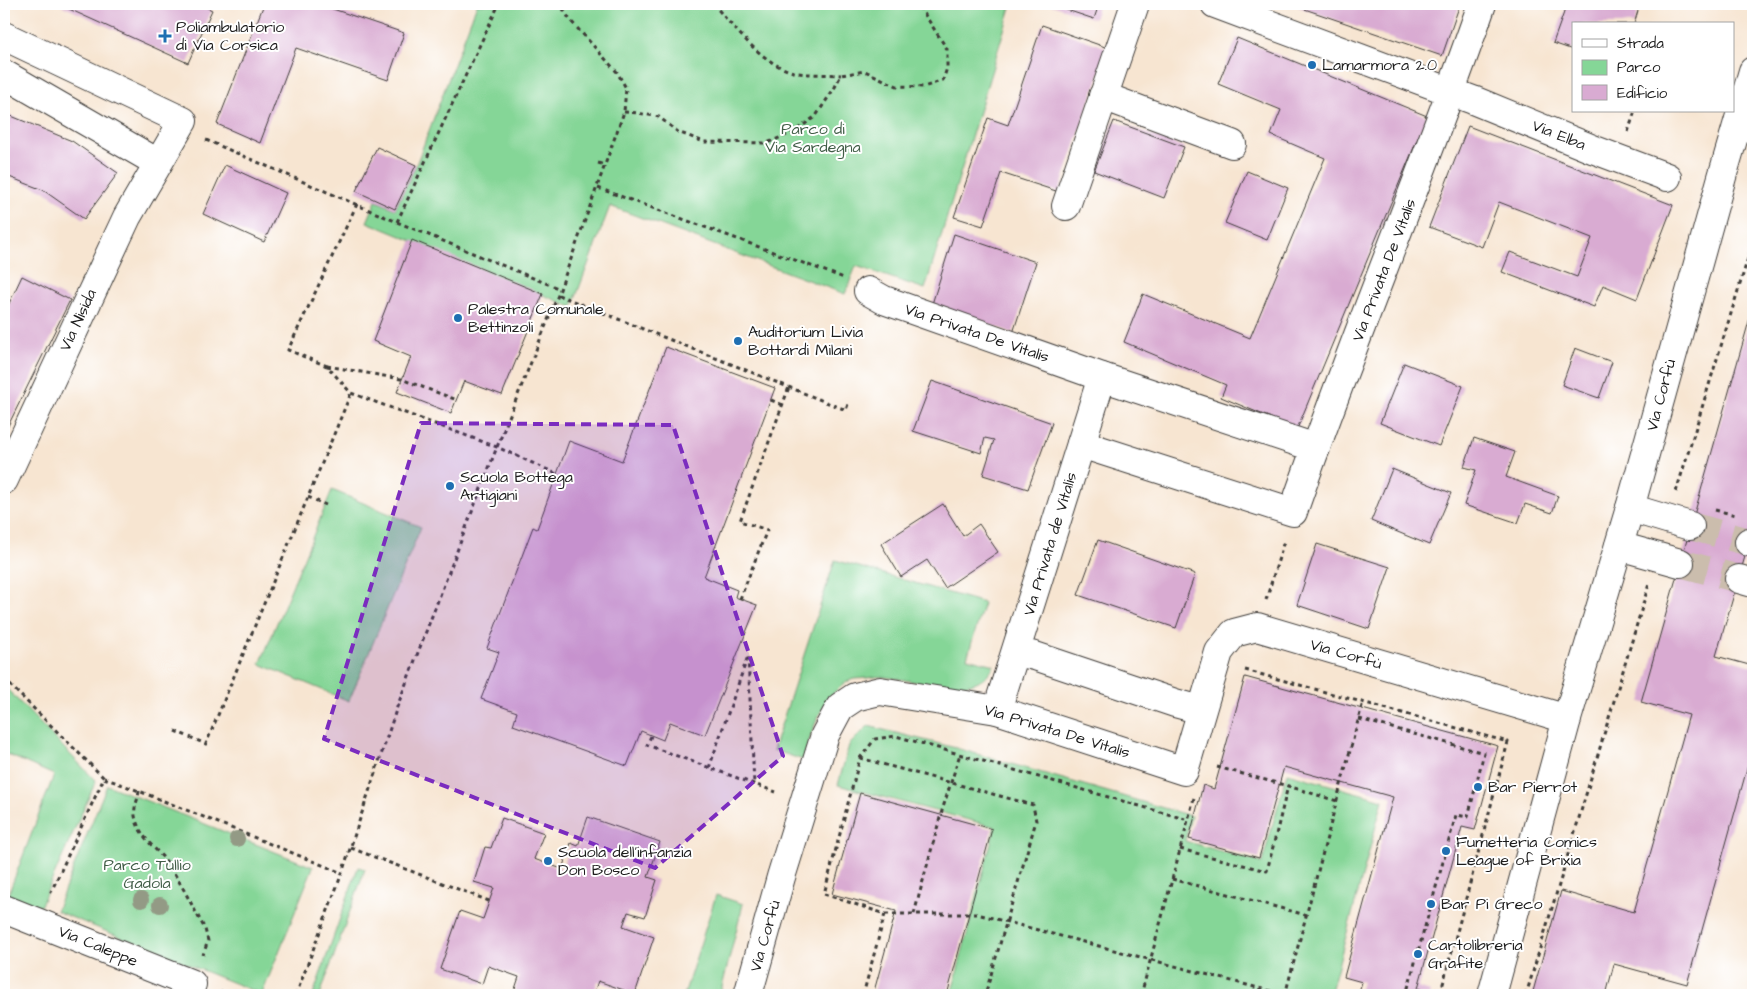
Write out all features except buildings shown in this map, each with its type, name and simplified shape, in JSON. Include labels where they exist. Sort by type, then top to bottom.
[{"type":"street","points":[[1066,206],[1135,4]]},
{"type":"street","points":[[1215,4],[1452,92]]},
{"type":"street","name":"Via Privata De Vitalis","points":[[1293,512],[1452,92],[1482,4]]},
{"type":"street","points":[[4,36],[184,120],[179,128]]},
{"type":"street","name":"Via Corfù","points":[[1492,995],[1567,719],[1630,508],[1753,71]]},
{"type":"street","points":[[4,74],[158,163]]},
{"type":"street","name":"Via Elba","points":[[1452,92],[1595,150],[1667,176]]},
{"type":"street","points":[[1103,96],[1232,144]]},
{"type":"street","name":"Via Nisida","points":[[4,480],[127,217],[179,128]]},
{"type":"street","name":"Via Privata De Vitalis","points":[[868,291],[884,300],[1102,377],[1316,448]]},
{"type":"street","name":"Via Privata de Vitalis","points":[[997,710],[1102,377]]},
{"type":"street","points":[[1081,444],[1293,512]]},
{"type":"street","points":[[1630,508],[1688,518]]},
{"type":"street","points":[[1619,546],[1669,560]]},
{"type":"street","name":"Via Privata De Vitalis","points":[[782,877],[825,735],[840,707],[855,696],[880,691],[997,710],[1184,771],[1219,652],[1234,633],[1257,627]]},
{"type":"street","name":"Via Corfù","points":[[1257,627],[1567,719]]},
{"type":"street","points":[[1016,652],[1035,656],[1201,710]]},
{"type":"street","name":"Via Corfù","points":[[748,995],[782,877]]},
{"type":"street","name":"Via Caleppe","points":[[4,908],[192,984]]},
{"type":"path","points":[[397,222],[499,4]]},
{"type":"path","points":[[296,995],[351,848],[397,707],[558,295],[624,112],[626,88],[617,72],[570,20],[560,4]]},
{"type":"path","points":[[713,4],[751,44],[774,64],[798,73],[840,74],[865,71],[897,86],[924,87],[943,80],[947,68],[947,49],[918,4]]},
{"type":"path","points":[[624,112],[659,117],[678,132],[704,142],[767,143],[794,132],[816,116],[835,87],[840,74]]},
{"type":"path","points":[[1628,133],[1635,112]]},
{"type":"path","points":[[179,128],[397,222],[560,289]]},
{"type":"path","points":[[598,163],[605,166]]},
{"type":"path","points":[[598,188],[850,280],[868,291]]},
{"type":"path","points":[[356,204],[288,350],[327,366],[402,380],[457,400]]},
{"type":"path","points":[[1749,534],[1688,518],[1753,242]]},
{"type":"path","points":[[558,295],[846,410],[849,401]]},
{"type":"path","points":[[327,366],[351,393],[497,447],[557,474]]},
{"type":"path","points":[[740,599],[767,530],[740,521],[789,387]]},
{"type":"path","points":[[175,732],[206,744],[351,393]]},
{"type":"path","points":[[771,400],[783,405]]},
{"type":"path","points":[[308,497],[326,505]]},
{"type":"path","points":[[1257,627],[1293,512]]},
{"type":"path","points":[[1526,995],[1669,560]]},
{"type":"path","points":[[652,736],[647,745],[709,768],[754,784],[748,656],[709,768]]},
{"type":"path","points":[[1241,669],[1508,742],[1440,995]]},
{"type":"path","points":[[4,679],[104,778],[342,873]]},
{"type":"path","points":[[1185,819],[896,736],[875,739],[860,758],[824,894],[885,914],[977,914],[1285,995],[1363,702]]},
{"type":"path","points":[[1359,719],[1484,753],[1468,817],[1456,815],[1406,995]]},
{"type":"path","points":[[914,914],[960,754]]},
{"type":"path","points":[[860,758],[1033,805],[1036,821],[985,995]]},
{"type":"path","points":[[1213,775],[1217,758]]},
{"type":"path","points":[[1215,767],[1337,801]]},
{"type":"path","points":[[38,922],[104,778]]},
{"type":"path","points":[[1180,849],[1267,871],[1288,786]]},
{"type":"path","points":[[1141,995],[1196,789]]},
{"type":"path","points":[[139,791],[133,808],[140,831],[166,862],[205,928],[208,941],[192,984]]},
{"type":"path","points":[[351,848],[489,901]]},
{"type":"path","points":[[1172,879],[1306,915]]},
{"type":"path","points":[[863,995],[885,914]]},
{"type":"highlighted area","points":[[421,423],[673,425],[783,756],[655,868],[324,739]]},
{"type":"green space","name":"Parco di Via Sardegna","points":[[477,4],[1012,4],[925,289],[856,266],[845,294],[610,206],[572,307],[367,222],[376,201],[395,209],[416,165]]},
{"type":"green space","points":[[332,490],[421,527],[349,701],[260,664]]},
{"type":"green space","points":[[835,560],[984,603],[967,658],[994,665],[986,676],[974,683],[959,686],[943,686],[879,677],[851,680],[832,695],[819,715],[803,760],[773,750]]},
{"type":"green space","points":[[4,686],[96,781],[40,907],[8,895],[54,775],[4,753]]},
{"type":"green space","points":[[868,726],[956,748],[1191,816],[1185,841],[1262,863],[1287,773],[1383,800],[1330,995],[951,995],[995,827],[838,785],[849,745]]},
{"type":"green space","name":"Parco Tullio Gadola","points":[[107,785],[313,867],[262,994],[266,995],[261,995],[56,911]]},
{"type":"green space","points":[[358,867],[365,869],[320,995],[313,995]]},
{"type":"green space","points":[[716,895],[743,904],[720,995],[684,995]]},
{"type":"tunnel","points":[[1690,526],[1749,542]]},
{"type":"tunnel","points":[[1680,563],[1739,579]]},
{"type":"place","name":"Poliambulatorio di Via Corsica","points":[[165,36]]},
{"type":"place","name":"Lamarmora 2.0","points":[[1312,65]]},
{"type":"place","name":"Palestra Comunale Bettinzoli","points":[[458,318]]},
{"type":"place","name":"Auditorium Livia Bottardi Milani","points":[[738,341]]},
{"type":"place","name":"Scuola Bottega Artigiani","points":[[450,486]]},
{"type":"place","name":"Bar Pierrot","points":[[1478,787]]},
{"type":"place","name":"Fumetteria Comics League of Brixia","points":[[1446,851]]},
{"type":"place","name":"Scuola dell'infanzia Don Bosco","points":[[548,861]]},
{"type":"place","name":"Bar Pi Greco","points":[[1431,904]]},
{"type":"place","name":"Cartolibreria Grafite","points":[[1418,954]]}]
